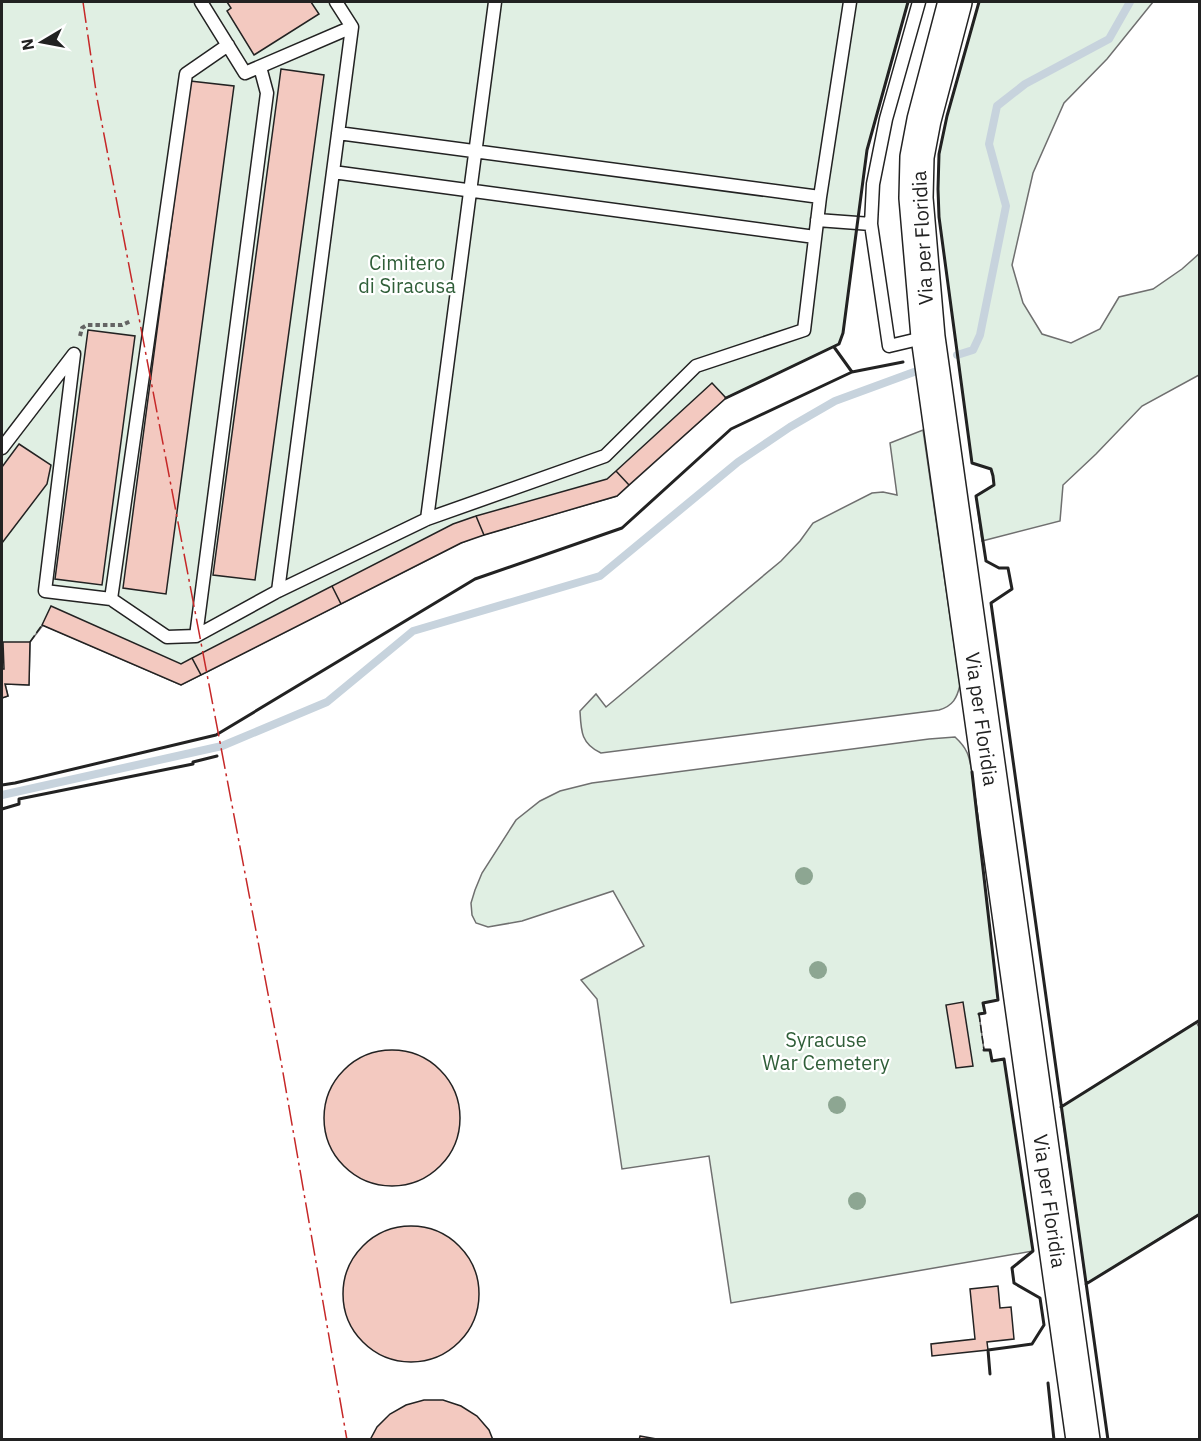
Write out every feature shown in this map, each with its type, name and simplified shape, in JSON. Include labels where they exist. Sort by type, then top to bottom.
[{"type":"main road","name":"Via per Floridia","points":[[955,2],[924,120],[917,157],[916,198],[928,337],[1083,1440]]},
{"type":"lane","points":[[201,2],[245,73],[352,27]]},
{"type":"lane","points":[[278,591],[352,27],[336,2]]},
{"type":"lane","points":[[427,519],[495,2]]},
{"type":"lane","points":[[74,354],[45,591],[111,599],[167,638],[196,636],[278,591],[427,519],[605,456],[696,366],[804,330],[820,197],[849,2]]},
{"type":"lane","points":[[919,2],[886,119],[873,184],[871,224],[889,345],[928,337]]},
{"type":"lane","points":[[111,599],[186,74],[228,45]]},
{"type":"lane","points":[[196,636],[267,93],[260,67]]},
{"type":"lane","points":[[338,133],[820,197]]},
{"type":"lane","points":[[333,172],[815,237]]},
{"type":"lane","points":[[817,220],[871,224]]},
{"type":"lane","points":[[2,448],[74,354]]},
{"type":"path","points":[[74,354],[82,328],[122,325],[152,314]]},
{"type":"green space","name":"Cimitero di Siracusa","points":[[2,2],[908,2],[867,150],[843,333],[839,344],[726,398],[617,496],[461,543],[181,685],[43,625],[30,642],[29,685],[5,684],[8,696],[2,698]]},
{"type":"green space","points":[[979,2],[1153,2],[1107,59],[1064,103],[1033,173],[1012,265],[1023,303],[1042,334],[1071,343],[1100,329],[1119,297],[1153,289],[1200,253],[1199,375],[1142,406],[1063,485],[1060,521],[982,541],[976,496],[994,485],[993,476],[991,469],[972,463],[939,217],[938,189],[939,154],[947,116]]},
{"type":"green space","points":[[923,430],[960,685],[956,698],[951,704],[939,710],[601,753],[589,745],[583,736],[580,711],[596,694],[606,707],[781,561],[813,523],[872,493],[883,492],[897,495],[890,443]]},
{"type":"green space","name":"Syracuse War Cemetery","points":[[955,737],[967,753],[972,772],[998,1000],[983,1003],[985,1013],[979,1014],[984,1050],[990,1050],[992,1061],[1004,1059],[1033,1251],[731,1303],[709,1156],[622,1169],[597,999],[581,980],[644,946],[613,891],[522,921],[488,927],[476,923],[472,915],[471,903],[475,890],[482,873],[516,820],[540,801],[560,791],[592,783]]},
{"type":"green space","points":[[1196,1022],[1200,1029],[1199,1214],[1086,1284],[1061,1107]]},
{"type":"building","points":[[227,2],[311,2],[319,14],[254,55],[227,11],[231,8]]},
{"type":"building","points":[[281,69],[324,75],[255,580],[213,575]]},
{"type":"building","points":[[190,81],[234,86],[166,594],[123,588]]},
{"type":"building","points":[[88,330],[135,336],[102,585],[55,579]]},
{"type":"building","points":[[712,383],[726,398],[629,485],[616,471]]},
{"type":"building","points":[[19,444],[51,465],[47,484],[2,543],[2,467]]},
{"type":"building","points":[[616,471],[629,485],[617,496],[484,535],[476,516],[607,479]]},
{"type":"building","points":[[476,516],[484,535],[461,543],[341,604],[332,586],[453,524]]},
{"type":"building","points":[[332,586],[341,604],[201,675],[192,658]]},
{"type":"building","points":[[51,606],[181,664],[192,658],[201,675],[181,685],[42,625]]},
{"type":"building","points":[[3,642],[30,642],[29,685],[5,684],[8,696],[2,698],[2,669],[4,669]]},
{"type":"building","points":[[963,1002],[973,1066],[956,1068],[946,1005]]},
{"type":"building","points":[[392,1050],[418,1055],[430,1061],[440,1070],[449,1080],[455,1092],[460,1118],[455,1144],[449,1156],[440,1166],[430,1175],[418,1181],[392,1186],[366,1181],[354,1175],[344,1166],[335,1156],[329,1144],[324,1118],[329,1092],[335,1080],[344,1070],[354,1061],[366,1055]]},
{"type":"building","points":[[411,1226],[437,1231],[449,1237],[459,1246],[468,1256],[474,1268],[479,1294],[474,1320],[468,1332],[459,1342],[449,1351],[437,1357],[411,1362],[385,1357],[373,1351],[363,1342],[354,1332],[348,1320],[343,1294],[348,1268],[354,1256],[363,1246],[373,1237],[385,1231]]},
{"type":"building","points":[[998,1286],[1000,1308],[1011,1307],[1014,1339],[987,1342],[988,1350],[932,1356],[931,1344],[975,1339],[970,1289]]},
{"type":"building","points":[[424,1400],[443,1400],[461,1406],[477,1416],[489,1430],[493,1440],[370,1440],[377,1427],[390,1414],[406,1405]]},
{"type":"building","points":[[640,1436],[662,1440],[639,1440]]},
{"type":"waterway","points":[[957,355],[973,350],[980,335],[1006,206],[989,144],[997,106],[1025,84],[1109,39],[1130,2]]},
{"type":"waterway","points":[[2,795],[222,746],[327,702],[413,631],[600,576],[738,462],[790,427],[835,401],[914,372]]},
{"type":"fence","points":[[30,642],[42,625]]},
{"type":"fence","points":[[979,1014],[984,1050]]},
{"type":"wall","points":[[726,398],[839,344],[843,333],[867,150],[908,2]]},
{"type":"wall","points":[[979,2],[947,116],[939,154],[939,217],[972,463],[991,469],[993,476],[994,485],[976,496],[986,561],[999,568],[1008,568],[1012,589],[991,603],[1108,1440]]},
{"type":"wall","points":[[834,347],[852,372],[903,362]]},
{"type":"wall","points":[[2,785],[216,735],[475,579],[622,528],[731,429],[852,372]]},
{"type":"wall","points":[[2,809],[19,804],[19,799],[193,764],[193,762],[217,756]]},
{"type":"wall","points":[[972,772],[998,1000],[983,1003],[985,1013],[979,1014]]},
{"type":"wall","points":[[1061,1107],[1200,1020]]},
{"type":"wall","points":[[984,1050],[990,1050],[992,1061],[1004,1059],[1033,1251],[1012,1268],[1014,1283],[1040,1298],[1044,1325],[1032,1344],[988,1350],[990,1374]]},
{"type":"wall","points":[[1086,1284],[1200,1214]]},
{"type":"wall","points":[[1048,1383],[1054,1440]]},
{"type":"power","points":[[83,2],[97,98],[282,1067],[347,1440]]}]
